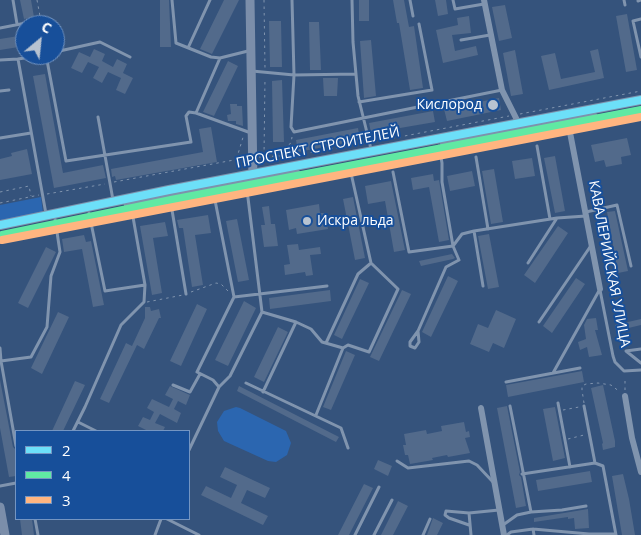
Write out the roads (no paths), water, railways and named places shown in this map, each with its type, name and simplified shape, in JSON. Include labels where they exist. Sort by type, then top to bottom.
[{"type":"main road","name":"ПРОСПЕКТ СТРОИТЕЛЕЙ","points":[[567,119],[641,100]]},
{"type":"main road","name":"ПРОСПЕКТ СТРОИТЕЛЕЙ","points":[[0,230],[114,204],[170,198],[213,190],[370,147],[518,123],[567,119],[641,106]]},
{"type":"main road","name":"ПРОСПЕКТ СТРОИТЕЛЕЙ","points":[[129,202],[348,164],[439,146],[518,123]]},
{"type":"main road","name":"ПРОСПЕКТ СТРОИТЕЛЕЙ","points":[[0,224],[89,213],[114,204]]},
{"type":"street","points":[[250,0],[253,134],[253,158],[250,180]]},
{"type":"street","points":[[484,2],[502,90],[518,123]]},
{"type":"street","name":"КАВАЛЕРИЙСКАЯ УЛИЦА","points":[[567,119],[600,289]]},
{"type":"street","points":[[625,396],[632,438],[641,472]]},
{"type":"street","points":[[481,408],[493,482],[502,526],[506,535]]},
{"type":"street","points":[[0,508],[5,535]]},
{"type":"lane","points":[[12,0],[15,15]]},
{"type":"lane","points":[[172,0],[176,43],[211,57],[220,58],[251,50]]},
{"type":"lane","points":[[188,48],[210,0]]},
{"type":"lane","points":[[292,0],[294,75],[291,127],[294,132],[502,90]]},
{"type":"lane","points":[[352,0],[353,42],[359,102],[370,147]]},
{"type":"lane","points":[[410,0],[413,16]]},
{"type":"lane","points":[[453,0],[454,9],[484,2]]},
{"type":"lane","points":[[624,0],[625,5]]},
{"type":"lane","points":[[641,19],[633,21],[641,57]]},
{"type":"lane","points":[[0,28],[15,24]]},
{"type":"lane","points":[[359,102],[432,90],[419,24]]},
{"type":"lane","points":[[461,40],[491,35]]},
{"type":"lane","points":[[65,50],[100,42],[130,57]]},
{"type":"lane","points":[[196,113],[220,58]]},
{"type":"lane","points":[[0,60],[15,59]]},
{"type":"lane","points":[[0,361],[31,356],[47,327],[51,276],[60,252],[43,194],[19,65]]},
{"type":"lane","points":[[47,65],[66,161],[191,142],[186,116],[189,112],[253,134]]},
{"type":"lane","points":[[252,71],[294,75],[356,74]]},
{"type":"lane","points":[[0,91],[9,90]]},
{"type":"lane","points":[[98,118],[114,204]]},
{"type":"lane","points":[[0,138],[31,133]]},
{"type":"lane","points":[[418,331],[419,342],[414,348],[410,346],[410,342],[418,331],[446,267],[459,260],[452,246],[442,182],[442,163],[439,146]]},
{"type":"lane","points":[[537,146],[550,219]]},
{"type":"lane","points":[[476,157],[488,229]]},
{"type":"lane","points":[[316,416],[343,348],[348,345],[369,352],[398,289],[371,263],[348,164]]},
{"type":"lane","points":[[392,172],[409,252],[452,246],[462,234],[474,231],[586,214],[617,204],[631,266]]},
{"type":"lane","points":[[190,448],[219,387],[230,376],[262,312],[248,198],[250,180]]},
{"type":"lane","points":[[213,190],[234,298],[197,372],[213,380],[219,387]]},
{"type":"lane","points":[[170,198],[186,294]]},
{"type":"lane","points":[[74,430],[121,325],[144,302],[145,285],[129,202]]},
{"type":"lane","points":[[89,213],[105,291],[145,285]]},
{"type":"lane","points":[[528,263],[557,218]]},
{"type":"lane","points":[[474,231],[483,286]]},
{"type":"lane","points":[[539,322],[592,244]]},
{"type":"lane","points":[[326,343],[358,274],[371,263]]},
{"type":"lane","points":[[234,298],[328,286]]},
{"type":"lane","points":[[553,373],[600,289]]},
{"type":"lane","name":"КАВАЛЕРИЙСКАЯ УЛИЦА","points":[[600,289],[615,362],[624,371],[641,370]]},
{"type":"lane","points":[[262,312],[296,322],[311,330],[322,342],[343,348]]},
{"type":"lane","points":[[263,392],[296,322]]},
{"type":"lane","points":[[0,348],[0,361],[15,441]]},
{"type":"lane","points":[[641,348],[626,352],[641,363]]},
{"type":"lane","points":[[506,382],[580,368]]},
{"type":"lane","points":[[173,385],[190,392],[200,374]]},
{"type":"lane","points":[[246,383],[341,428],[348,448]]},
{"type":"lane","points":[[558,403],[570,467]]},
{"type":"lane","points":[[510,406],[531,512]]},
{"type":"lane","points":[[584,406],[595,463]]},
{"type":"lane","points":[[78,422],[94,430]]},
{"type":"lane","points":[[397,461],[408,468],[469,461],[477,465],[493,482]]},
{"type":"lane","points":[[506,535],[512,532],[533,529],[589,535],[615,534],[603,466],[595,463],[522,474]]},
{"type":"lane","points":[[0,486],[15,483]]},
{"type":"lane","points":[[355,535],[379,487]]},
{"type":"lane","points":[[374,535],[392,500]]},
{"type":"lane","points":[[502,526],[517,515],[586,506]]},
{"type":"lane","points":[[469,525],[445,515],[446,511],[469,513],[500,510]]},
{"type":"lane","points":[[469,513],[471,535]]},
{"type":"lane","points":[[423,535],[430,519]]},
{"type":"lane","points":[[35,520],[38,535]]},
{"type":"lane","points":[[155,535],[161,520]]},
{"type":"lane","points":[[169,520],[199,535]]},
{"type":"lane","points":[[533,529],[534,535]]},
{"type":"place","name":"Кислород","points":[[493,105]]},
{"type":"place","name":"Искра льда","points":[[307,221]]}]
